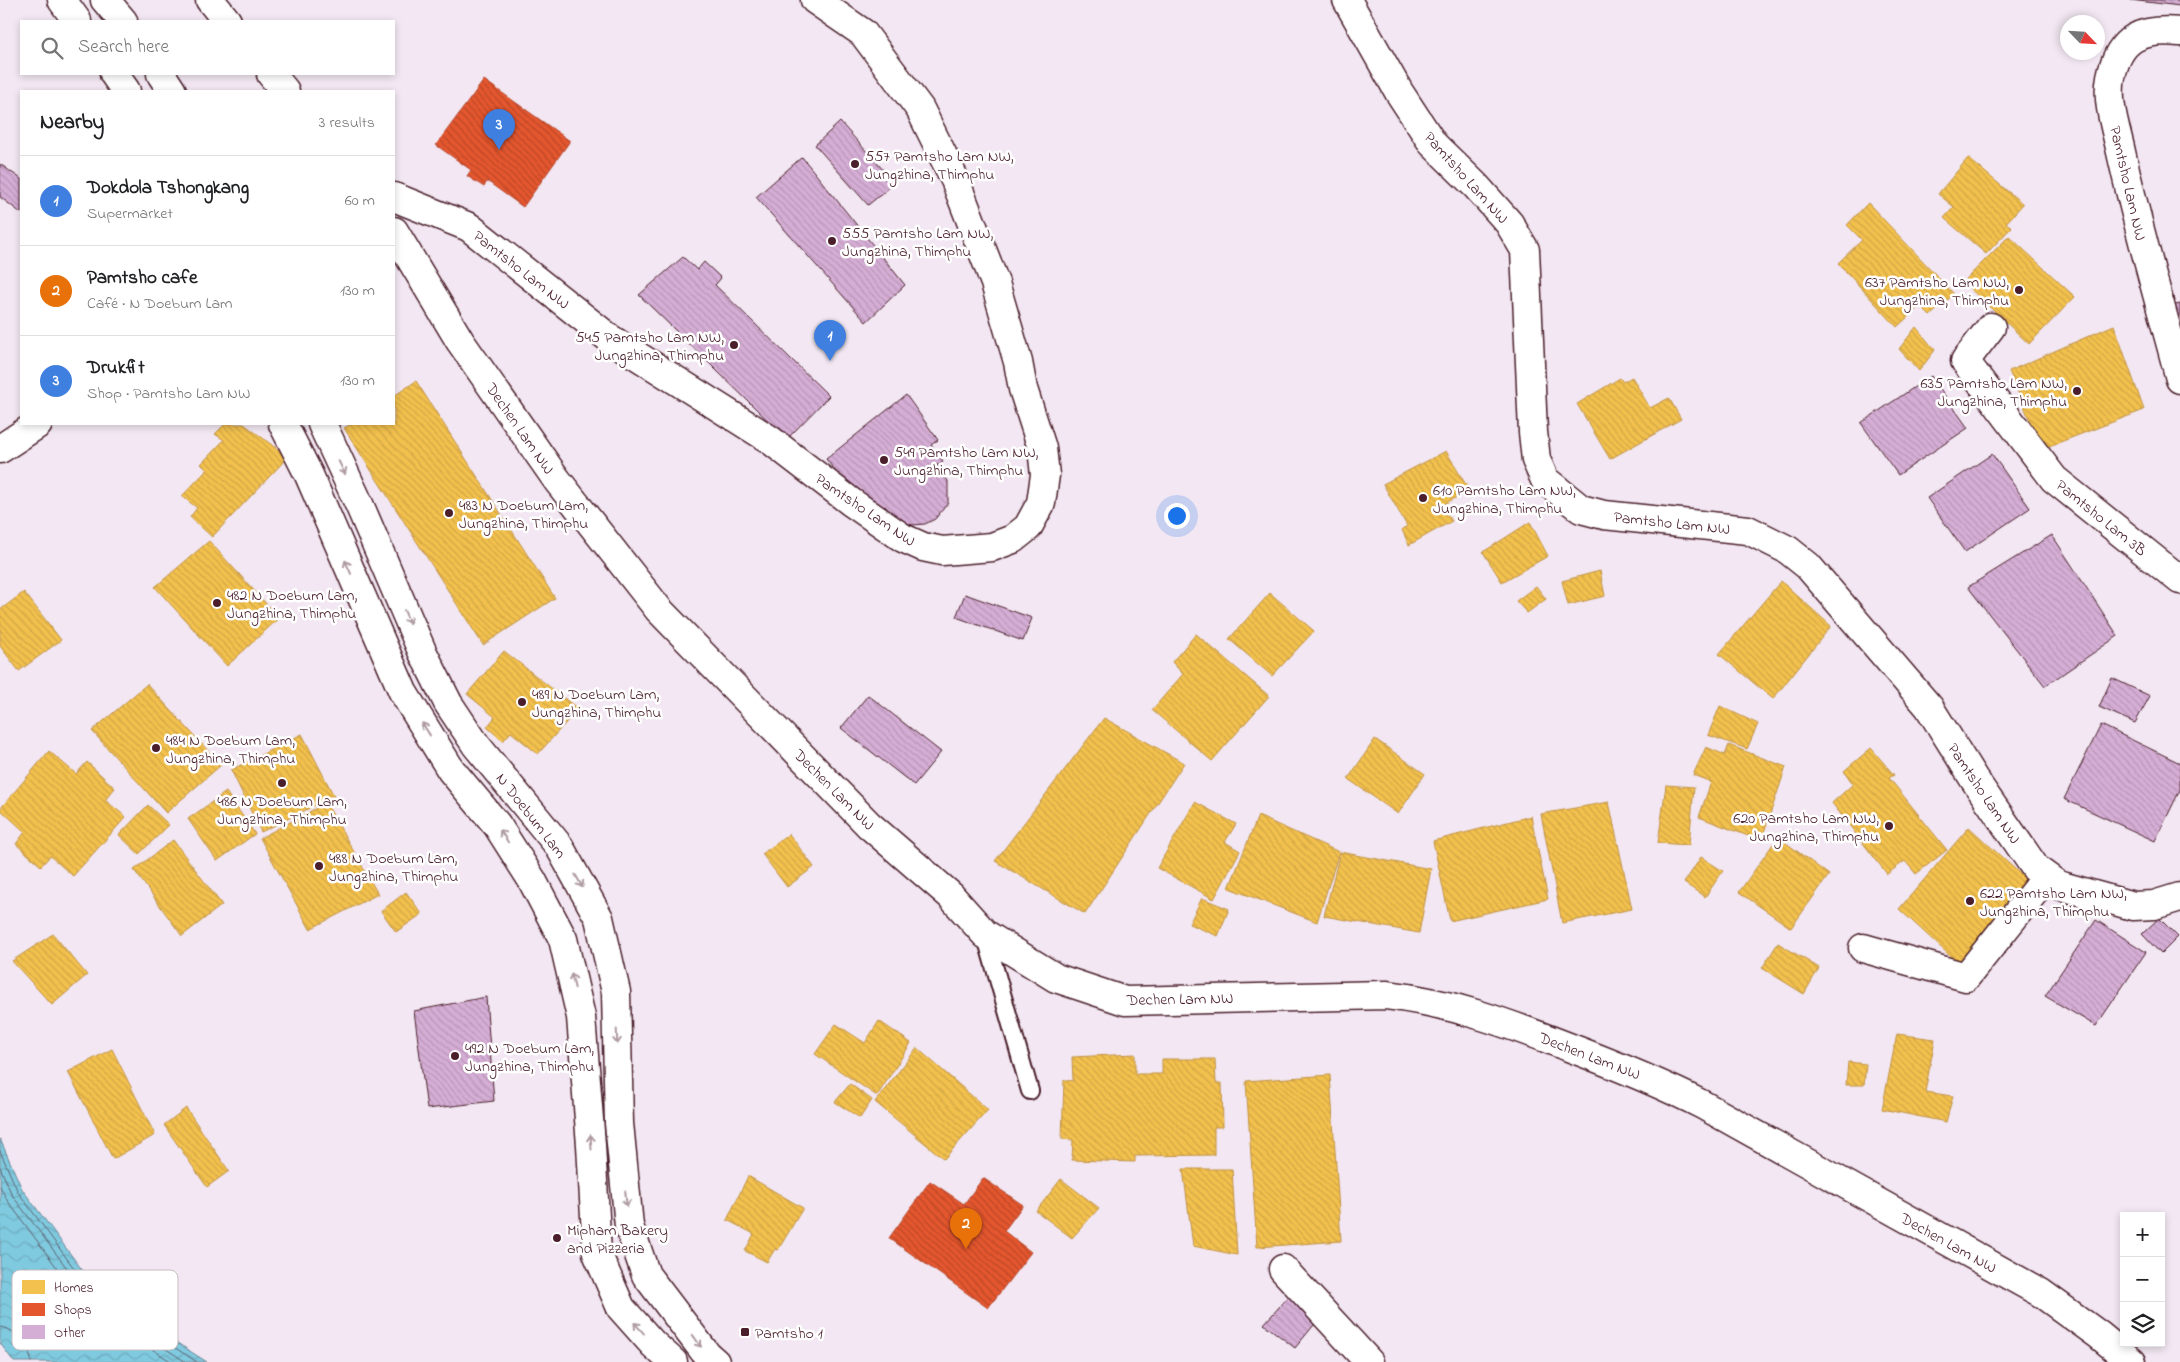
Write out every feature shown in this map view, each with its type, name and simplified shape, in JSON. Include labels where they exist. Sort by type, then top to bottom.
[{"type":"street","points":[[62,0],[76,20]]},
{"type":"street","points":[[105,0],[122,20]]},
{"type":"street","points":[[210,0],[226,20]]},
{"type":"street","name":"Pamtsho Lam NW","points":[[395,197],[469,227],[609,338],[769,439],[851,502],[903,538],[923,547],[942,551],[992,547],[1013,539],[1028,527],[1041,504],[1045,476],[1042,448],[1023,389],[996,283],[955,180],[920,109],[863,33],[814,0]]},
{"type":"street","name":"Pamtsho Lam NW","points":[[1347,0],[1399,92],[1433,144],[1476,186],[1509,223],[1525,250],[1533,432],[1536,460],[1544,480],[1581,509],[1604,515],[1748,530],[1788,550],[1808,566],[1929,707],[1974,779],[2036,869],[2058,885],[2133,906],[2154,905],[2180,896]]},
{"type":"street","name":"Pamtsho Lam NW","points":[[2180,32],[2164,30],[2143,32],[2133,37],[2123,49],[2116,64],[2111,78],[2111,92],[2116,129],[2135,216],[2180,379]]},
{"type":"street","points":[[115,75],[125,90]]},
{"type":"street","points":[[162,75],[171,90]]},
{"type":"street","points":[[272,75],[284,90]]},
{"type":"street","name":"Dechen Lam NW","points":[[395,233],[460,341],[557,480],[659,610],[869,825],[951,896],[986,934],[1056,978],[1125,1000],[1386,995],[1472,1012],[1522,1029],[1653,1080],[1703,1105],[2041,1293],[2100,1335],[2132,1362]]},
{"type":"street","name":"Pamtsho Lam 3B","points":[[1991,327],[1966,361],[2018,432],[2054,479],[2180,580]]},
{"type":"street","points":[[0,449],[36,425]]},
{"type":"street","name":"N Doebum Lam","points":[[284,425],[309,475],[403,692],[451,770],[497,825],[532,880],[563,940],[581,1017],[597,1253],[622,1308],[653,1344],[673,1362]]},
{"type":"street","name":"N Doebum Lam","points":[[322,425],[359,504],[422,651],[448,703],[476,745],[559,846],[599,918],[616,992],[619,1123],[629,1226],[646,1275],[707,1355],[716,1362]]},
{"type":"street","points":[[1863,948],[1966,977],[2046,877]]},
{"type":"street","points":[[1283,1269],[1369,1362]]},
{"type":"lane","points":[[986,934],[1030,1091]]},
{"type":"water","points":[[0,1139],[22,1189],[82,1270],[12,1270],[12,1350],[178,1350],[178,1344],[207,1362],[14,1362],[0,1343]]},
{"type":"building: Homes","points":[[1968,158],[2023,204],[2006,223],[2012,227],[1986,254],[1944,218],[1954,207],[1938,194]]},
{"type":"building: Homes","points":[[1868,203],[1954,294],[1930,316],[1920,306],[1897,327],[1838,263],[1862,240],[1847,225]]},
{"type":"building: Homes","name":"637 Pamtsho Lam NW, Jungzhina, Thimphu","points":[[2009,236],[2075,297],[2029,344],[1963,282]]},
{"type":"building: Homes","name":"635 Pamtsho Lam NW, Jungzhina, Thimphu","points":[[2114,325],[2144,410],[2042,449],[2009,371]]},
{"type":"building: Homes","points":[[1916,327],[1935,350],[1919,371],[1899,349]]},
{"type":"building: Homes","points":[[1632,377],[1650,408],[1669,398],[1681,419],[1610,459],[1577,404],[1620,378],[1623,382]]},
{"type":"building: Homes","name":"483 N Doebum Lam, Jungzhina, Thimphu","points":[[416,381],[555,598],[483,645],[344,428],[349,425],[395,425],[395,395]]},
{"type":"building: Homes","points":[[224,425],[245,425],[288,457],[212,537],[190,517],[197,508],[182,496],[207,470],[201,464],[224,440],[215,434]]},
{"type":"building: Homes","name":"610 Pamtsho Lam NW, Jungzhina, Thimphu","points":[[1446,451],[1469,490],[1441,506],[1452,521],[1409,545],[1402,530],[1407,526],[1383,484]]},
{"type":"building: Homes","points":[[1530,522],[1548,556],[1502,582],[1483,552]]},
{"type":"building: Homes","name":"482 N Doebum Lam, Jungzhina, Thimphu","points":[[209,541],[279,618],[227,666],[155,587]]},
{"type":"building: Homes","points":[[1600,571],[1605,596],[1568,605],[1562,581]]},
{"type":"building: Homes","points":[[1781,581],[1831,626],[1773,699],[1719,654]]},
{"type":"building: Homes","points":[[1536,586],[1546,599],[1527,613],[1516,601]]},
{"type":"building: Homes","points":[[24,592],[61,640],[19,671],[0,646],[0,610]]},
{"type":"building: Homes","points":[[1270,593],[1314,631],[1272,676],[1229,639]]},
{"type":"building: Homes","points":[[1196,634],[1269,696],[1212,761],[1152,710],[1183,674],[1172,662]]},
{"type":"building: Homes","name":"489 N Doebum Lam, Jungzhina, Thimphu","points":[[504,651],[578,709],[538,754],[511,732],[503,741],[487,727],[495,717],[467,694]]},
{"type":"building: Homes","name":"484 N Doebum Lam, Jungzhina, Thimphu","points":[[147,684],[221,765],[166,813],[92,731]]},
{"type":"building: Homes","points":[[1720,706],[1758,724],[1747,749],[1708,735]]},
{"type":"building: Homes","points":[[1104,718],[1184,763],[1085,914],[995,861]]},
{"type":"building: Homes","name":"486 N Doebum Lam, Jungzhina, Thimphu","points":[[302,734],[334,796],[261,832],[231,770]]},
{"type":"building: Homes","points":[[1375,739],[1425,774],[1398,814],[1348,779]]},
{"type":"building: Homes","points":[[1729,745],[1786,767],[1761,841],[1699,817],[1711,782],[1693,775],[1706,747],[1725,755]]},
{"type":"building: Homes","name":"620 Pamtsho Lam NW, Jungzhina, Thimphu","points":[[1871,748],[1894,775],[1889,778],[1947,850],[1916,874],[1905,861],[1887,874],[1832,803],[1853,784],[1844,771]]},
{"type":"building: Homes","points":[[49,751],[76,774],[87,762],[115,788],[105,800],[126,817],[73,876],[50,856],[41,866],[16,844],[25,832],[0,809]]},
{"type":"building: Homes","points":[[1666,785],[1694,787],[1689,845],[1658,843]]},
{"type":"building: Homes","points":[[226,792],[255,834],[217,861],[188,819]]},
{"type":"building: Homes","points":[[1195,802],[1236,824],[1225,842],[1240,851],[1214,899],[1157,868]]},
{"type":"building: Homes","points":[[1609,802],[1632,909],[1562,923],[1541,814]]},
{"type":"building: Homes","name":"488 N Doebum Lam, Jungzhina, Thimphu","points":[[326,803],[378,894],[310,929],[260,838]]},
{"type":"building: Homes","points":[[148,805],[169,825],[139,854],[119,835]]},
{"type":"building: Homes","points":[[1258,816],[1339,852],[1317,922],[1229,888]]},
{"type":"building: Homes","points":[[1531,816],[1548,899],[1450,921],[1433,841]]},
{"type":"building: Homes","name":"622 Pamtsho Lam NW, Jungzhina, Thimphu","points":[[1969,827],[2041,893],[1972,976],[1899,909]]},
{"type":"building: Homes","points":[[789,834],[814,867],[787,887],[762,854]]},
{"type":"building: Homes","points":[[1778,837],[1829,875],[1791,928],[1739,892]]},
{"type":"building: Homes","points":[[173,840],[222,905],[182,936],[134,870]]},
{"type":"building: Homes","points":[[1340,852],[1431,869],[1419,933],[1324,916]]},
{"type":"building: Homes","points":[[1701,857],[1723,871],[1705,897],[1684,883]]},
{"type":"building: Homes","points":[[406,892],[422,914],[396,932],[381,911]]},
{"type":"building: Homes","points":[[1202,898],[1229,909],[1218,936],[1189,924]]},
{"type":"building: Homes","points":[[53,934],[87,975],[52,1005],[12,961]]},
{"type":"building: Homes","points":[[1778,943],[1819,968],[1804,994],[1762,968]]},
{"type":"building: Homes","points":[[879,1021],[911,1043],[877,1096],[815,1054],[836,1024],[865,1043]]},
{"type":"building: Homes","points":[[1897,1034],[1935,1039],[1925,1092],[1953,1096],[1946,1122],[1882,1109]]},
{"type":"building: Homes","points":[[917,1048],[988,1110],[944,1159],[875,1102]]},
{"type":"building: Homes","points":[[112,1049],[155,1135],[113,1159],[68,1072]]},
{"type":"building: Homes","points":[[1135,1054],[1135,1074],[1162,1074],[1162,1059],[1215,1059],[1216,1083],[1222,1083],[1223,1127],[1214,1127],[1214,1155],[1135,1156],[1135,1162],[1072,1160],[1073,1140],[1062,1139],[1064,1080],[1073,1081],[1072,1057]]},
{"type":"building: Homes","points":[[1848,1062],[1866,1064],[1864,1085],[1846,1085]]},
{"type":"building: Homes","points":[[1330,1075],[1341,1241],[1257,1247],[1246,1081]]},
{"type":"building: Homes","points":[[850,1084],[872,1100],[860,1118],[835,1102]]},
{"type":"building: Homes","points":[[186,1108],[229,1171],[207,1187],[164,1125]]},
{"type":"building: Homes","points":[[1183,1169],[1232,1169],[1237,1255],[1193,1246]]},
{"type":"building: Homes","points":[[748,1176],[803,1208],[778,1250],[775,1249],[767,1262],[745,1251],[754,1234],[727,1220]]},
{"type":"building: Homes","points":[[1061,1179],[1099,1208],[1072,1238],[1036,1211]]},
{"type":"building: Shops","points":[[484,80],[570,141],[523,207],[487,181],[484,187],[467,176],[471,170],[436,145]]},
{"type":"building: Shops","points":[[983,1178],[1023,1205],[1004,1231],[1031,1252],[988,1308],[889,1238],[930,1181],[964,1204]]},
{"type":"building: Other","points":[[2130,0],[2180,0],[2180,6]]},
{"type":"building: Other","name":"557 Pamtsho Lam NW, Jungzhina, Thimphu","points":[[840,122],[895,183],[868,205],[815,145]]},
{"type":"building: Other","name":"555 Pamtsho Lam NW, Jungzhina, Thimphu","points":[[802,157],[905,285],[866,322],[756,197]]},
{"type":"building: Other","points":[[0,164],[20,178],[20,212],[0,197]]},
{"type":"building: Other","name":"545 Pamtsho Lam NW, Jungzhina, Thimphu","points":[[683,257],[697,270],[704,262],[721,278],[715,285],[829,396],[787,439],[639,295]]},
{"type":"building: Other","points":[[2180,304],[2180,359],[2167,307]]},
{"type":"building: Other","points":[[1931,376],[1968,428],[1898,475],[1861,423]]},
{"type":"building: Other","name":"549 Pamtsho Lam NW, Jungzhina, Thimphu","points":[[906,395],[938,440],[931,445],[943,461],[937,465],[948,481],[948,503],[935,519],[925,524],[913,525],[902,522],[892,515],[885,506],[878,511],[867,496],[858,501],[826,459]]},
{"type":"building: Other","points":[[1992,454],[2030,508],[1965,552],[1927,498]]},
{"type":"building: Other","points":[[2052,535],[2118,636],[2045,686],[1968,587]]},
{"type":"building: Other","points":[[965,594],[1032,618],[1023,641],[956,617]]},
{"type":"building: Other","points":[[2112,678],[2150,696],[2135,723],[2099,707]]},
{"type":"building: Other","points":[[868,695],[941,752],[914,785],[841,728]]},
{"type":"building: Other","points":[[2101,725],[2180,763],[2180,790],[2155,841],[2064,799]]},
{"type":"building: Other","points":[[2159,918],[2178,937],[2161,954],[2142,934]]},
{"type":"building: Other","points":[[2096,920],[2146,952],[2096,1026],[2045,996]]},
{"type":"building: Other","name":"492 N Doebum Lam, Jungzhina, Thimphu","points":[[486,997],[494,1101],[427,1109],[414,1011]]},
{"type":"building: Other","points":[[1297,1287],[1323,1314],[1295,1348],[1264,1324]]},
{"type":"place","name":"Drukfit","points":[[499,150]]},
{"type":"place","name":"557 Pamtsho Lam NW, Jungzhina, Thimphu","points":[[855,164]]},
{"type":"place","name":"555 Pamtsho Lam NW, Jungzhina, Thimphu","points":[[832,241]]},
{"type":"place","name":"637 Pamtsho Lam NW, Jungzhina, Thimphu","points":[[2019,290]]},
{"type":"place","name":"545 Pamtsho Lam NW, Jungzhina, Thimphu","points":[[734,345]]},
{"type":"place","name":"Dokdola Tshongkang","points":[[830,361]]},
{"type":"place","name":"635 Pamtsho Lam NW, Jungzhina, Thimphu","points":[[2077,391]]},
{"type":"place","name":"549 Pamtsho Lam NW, Jungzhina, Thimphu","points":[[884,460]]},
{"type":"place","name":"610 Pamtsho Lam NW, Jungzhina, Thimphu","points":[[1423,498]]},
{"type":"place","name":"483 N Doebum Lam, Jungzhina, Thimphu","points":[[449,513]]},
{"type":"place","name":"482 N Doebum Lam, Jungzhina, Thimphu","points":[[217,603]]},
{"type":"place","name":"489 N Doebum Lam, Jungzhina, Thimphu","points":[[522,702]]},
{"type":"place","name":"484 N Doebum Lam, Jungzhina, Thimphu","points":[[156,748]]},
{"type":"place","name":"486 N Doebum Lam, Jungzhina, Thimphu","points":[[282,783]]},
{"type":"place","name":"620 Pamtsho Lam NW, Jungzhina, Thimphu","points":[[1889,826]]},
{"type":"place","name":"488 N Doebum Lam, Jungzhina, Thimphu","points":[[319,866]]},
{"type":"place","name":"622 Pamtsho Lam NW, Jungzhina, Thimphu","points":[[1970,901]]},
{"type":"place","name":"492 N Doebum Lam, Jungzhina, Thimphu","points":[[455,1056]]},
{"type":"place","name":"Mipham Bakery and Pizzeria","points":[[557,1238]]},
{"type":"place","name":"Pamtsho cafe","points":[[966,1249]]},
{"type":"place","name":"Pamtsho 1","points":[[745,1332]]}]
